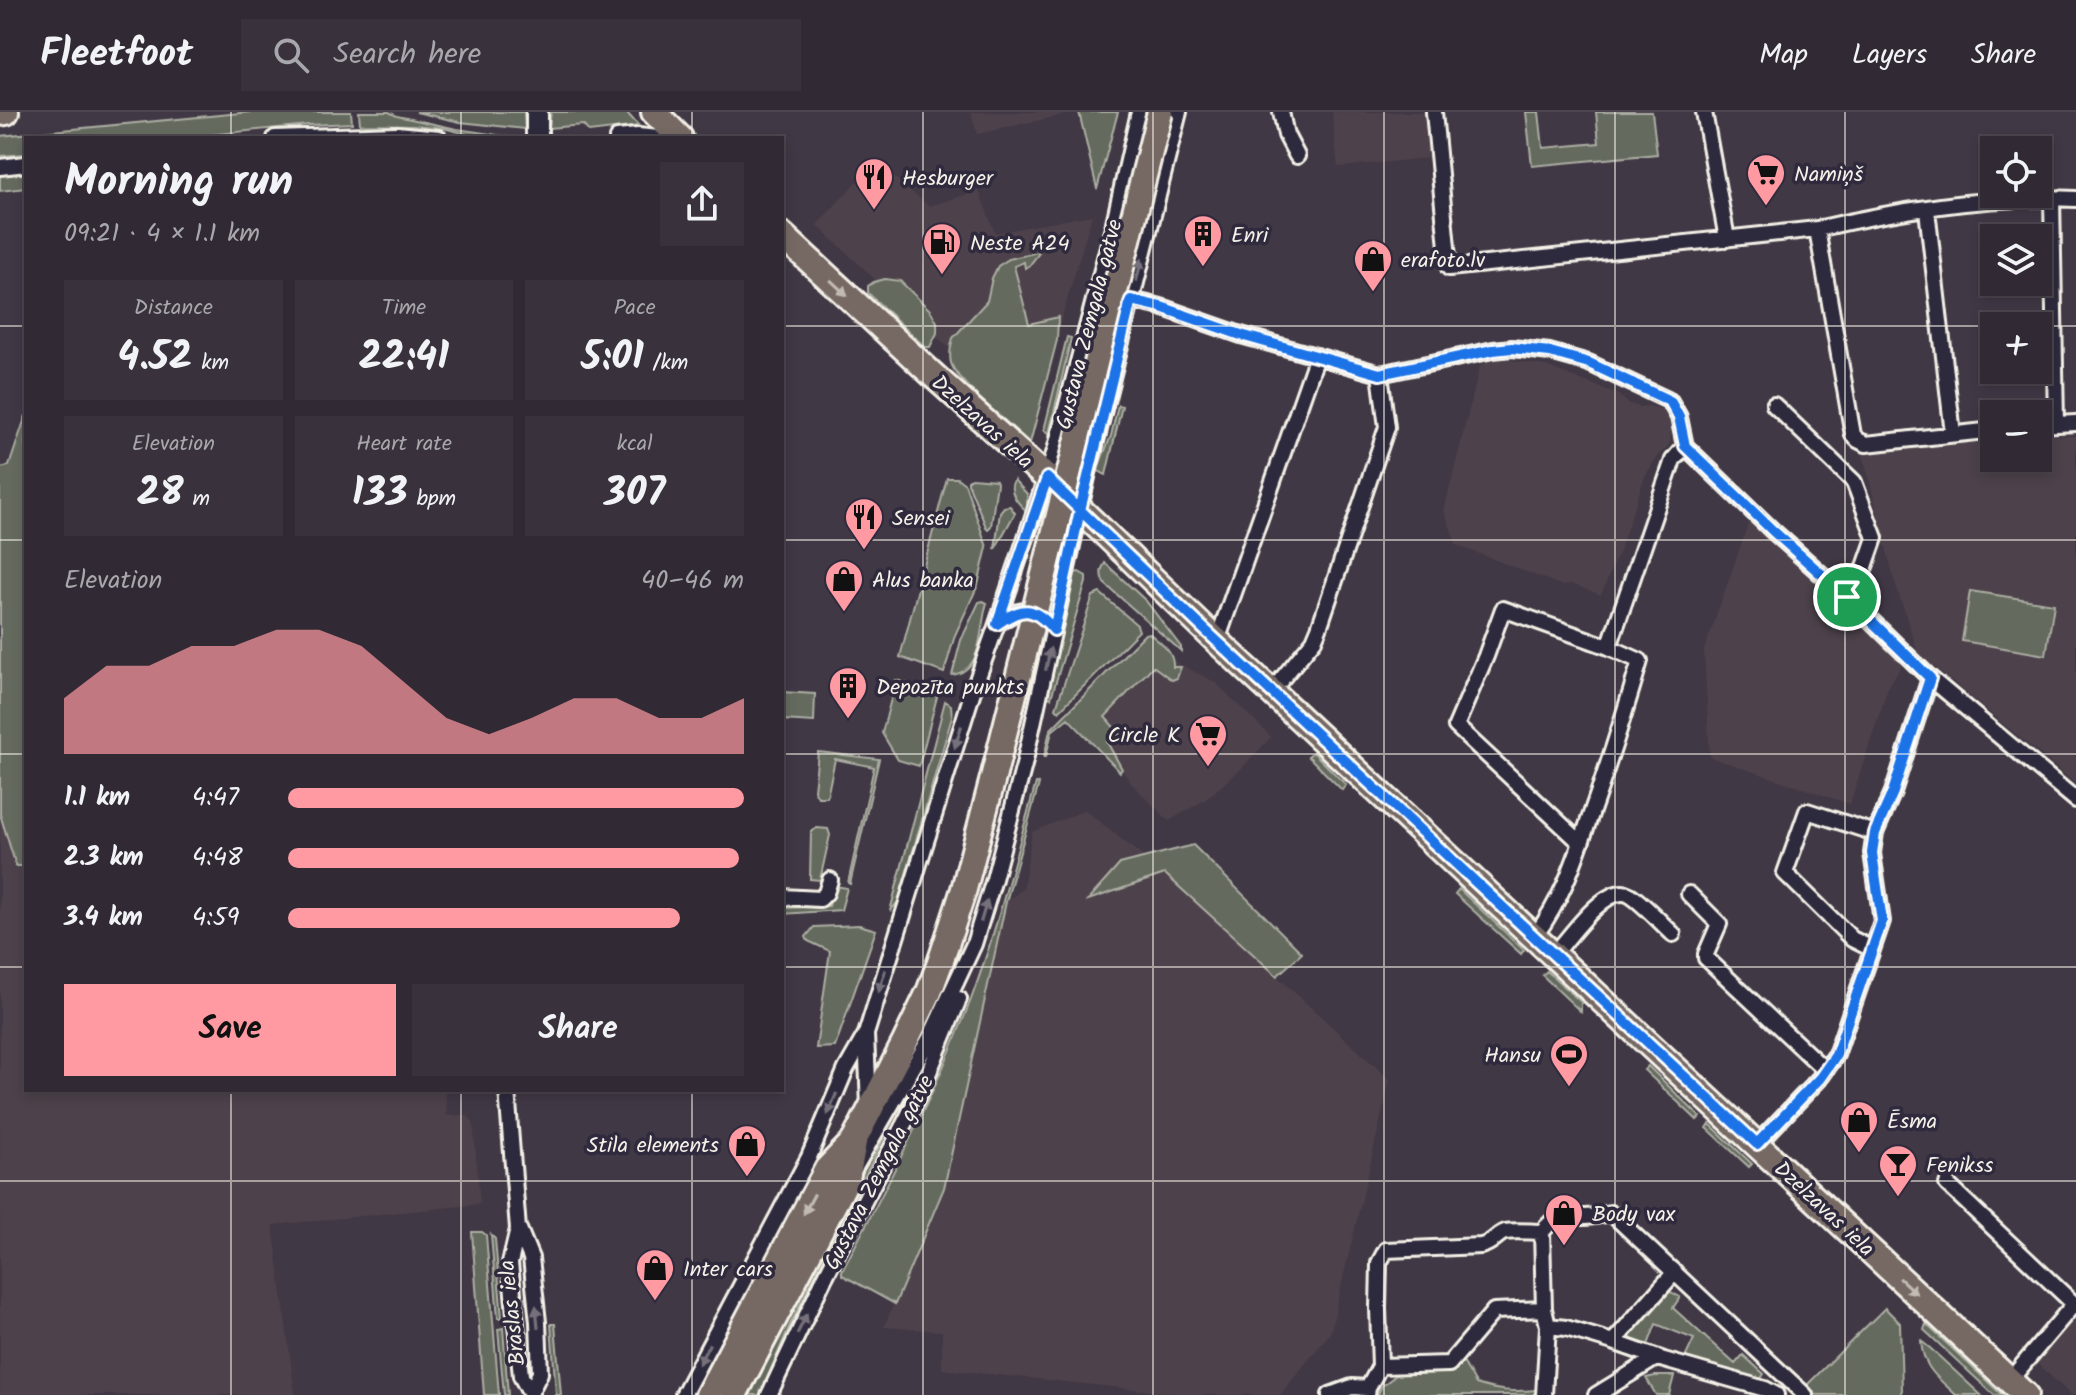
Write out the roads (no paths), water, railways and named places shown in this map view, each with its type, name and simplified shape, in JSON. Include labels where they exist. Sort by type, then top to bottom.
[{"type":"main road","points":[[654,112],[678,136]]},
{"type":"main road","name":"Gustava Zemgala gatve","points":[[708,1395],[827,1169],[854,1141],[923,1005],[941,960],[964,889],[994,774],[1160,112]]},
{"type":"main road","name":"Dzelzavas iela","points":[[784,237],[1047,478],[1271,692],[2017,1388]]},
{"type":"main road","name":"Gustava Zemgala gatve","points":[[734,1395],[847,1179],[854,1141]]},
{"type":"street","points":[[537,112],[537,136]]},
{"type":"street","name":"Gustava Zemgala gatve","points":[[683,1395],[809,1157],[846,1069],[866,1034],[972,694],[1047,478],[1139,112]]},
{"type":"street","name":"Gustava Zemgala gatve","points":[[769,1395],[824,1279],[922,1089],[966,980],[1024,765],[1080,510],[1179,112]]},
{"type":"street","points":[[1281,112],[1286,135],[1297,156]]},
{"type":"street","points":[[1434,112],[1449,268],[1817,229],[1857,220],[1980,202]]},
{"type":"street","points":[[1704,112],[1727,239]]},
{"type":"street","points":[[329,136],[411,136]]},
{"type":"street","points":[[0,167],[24,164]]},
{"type":"street","points":[[2056,423],[2052,198],[2076,199]]},
{"type":"street","points":[[1927,210],[1953,434]]},
{"type":"street","points":[[1817,229],[1853,435],[1866,444],[1980,431]]},
{"type":"street","points":[[1131,300],[1380,374],[1512,348],[1550,352],[1589,363],[1670,401],[1679,417],[1685,446],[1930,678],[2076,800]]},
{"type":"street","points":[[1217,641],[1317,356]]},
{"type":"street","points":[[1271,692],[1314,640],[1319,628],[1387,427],[1380,374]]},
{"type":"street","points":[[1774,405],[1854,482],[1875,538],[1861,578],[1847,597]]},
{"type":"street","points":[[2052,423],[2076,423]]},
{"type":"street","points":[[1609,647],[1673,460],[1685,446]]},
{"type":"street","points":[[1535,936],[1566,885],[1581,843],[1613,749],[1640,661],[1503,609],[1456,726],[1581,843]]},
{"type":"street","points":[[997,624],[1011,614],[1026,611],[1039,614],[1054,630]]},
{"type":"street","points":[[1757,1144],[1836,1055],[1882,921],[1872,853],[1875,833],[1893,792],[1930,678]]},
{"type":"street","points":[[1872,949],[1852,939],[1785,873],[1807,811],[1875,833]]},
{"type":"street","points":[[784,897],[820,899],[826,893],[830,880]]},
{"type":"street","points":[[1554,955],[1604,899],[1616,892],[1628,894],[1673,934]]},
{"type":"street","points":[[1689,894],[1719,924],[1706,958],[1825,1070]]},
{"type":"street","name":"Gustava Zemgala gatve","points":[[847,1179],[930,1038],[974,944]]},
{"type":"street","name":"Gustava Zemgala gatve","points":[[866,1034],[869,1112]]},
{"type":"street","name":"Braslas iela","points":[[507,1092],[518,1229],[510,1263],[521,1376],[530,1394]]},
{"type":"street","points":[[1947,1184],[2075,1303],[2017,1388]]},
{"type":"street","points":[[1544,1395],[1548,1326],[1544,1309],[1542,1232],[1550,1221],[1567,1215],[1587,1217],[1611,1213],[1803,1395]]},
{"type":"street","name":"Braslas iela","points":[[518,1229],[531,1258],[538,1322],[540,1373],[530,1394]]},
{"type":"street","points":[[1330,1395],[1352,1387],[1368,1392],[1380,1366],[1379,1263],[1386,1250],[1481,1246],[1493,1243],[1504,1232],[1542,1232]]},
{"type":"street","points":[[1613,1342],[1675,1272]]},
{"type":"street","points":[[1380,1366],[1449,1364],[1494,1311],[1544,1309]]},
{"type":"street","points":[[1548,1326],[1613,1342],[1776,1395]]},
{"type":"street","points":[[1596,1395],[1656,1358]]},
{"type":"place","name":"Namiņš","points":[[1766,207]]},
{"type":"place","name":"Hesburger","points":[[874,211]]},
{"type":"place","name":"Enri","points":[[1203,268]]},
{"type":"place","name":"Neste A24","points":[[942,276]]},
{"type":"place","name":"erafoto.lv","points":[[1373,293]]},
{"type":"place","name":"Sensei","points":[[864,551]]},
{"type":"place","name":"Alus banka","points":[[844,613]]},
{"type":"place","name":"Depozīta punkts","points":[[848,720]]},
{"type":"place","name":"Circle K","points":[[1208,768]]},
{"type":"place","name":"Hansu","points":[[1569,1088]]},
{"type":"place","name":"Ēsma","points":[[1859,1154]]},
{"type":"place","name":"Stila elements","points":[[747,1178]]},
{"type":"place","name":"Fenikss","points":[[1898,1198]]},
{"type":"place","name":"Body vax","points":[[1564,1247]]},
{"type":"place","name":"Inter cars","points":[[655,1302]]}]
